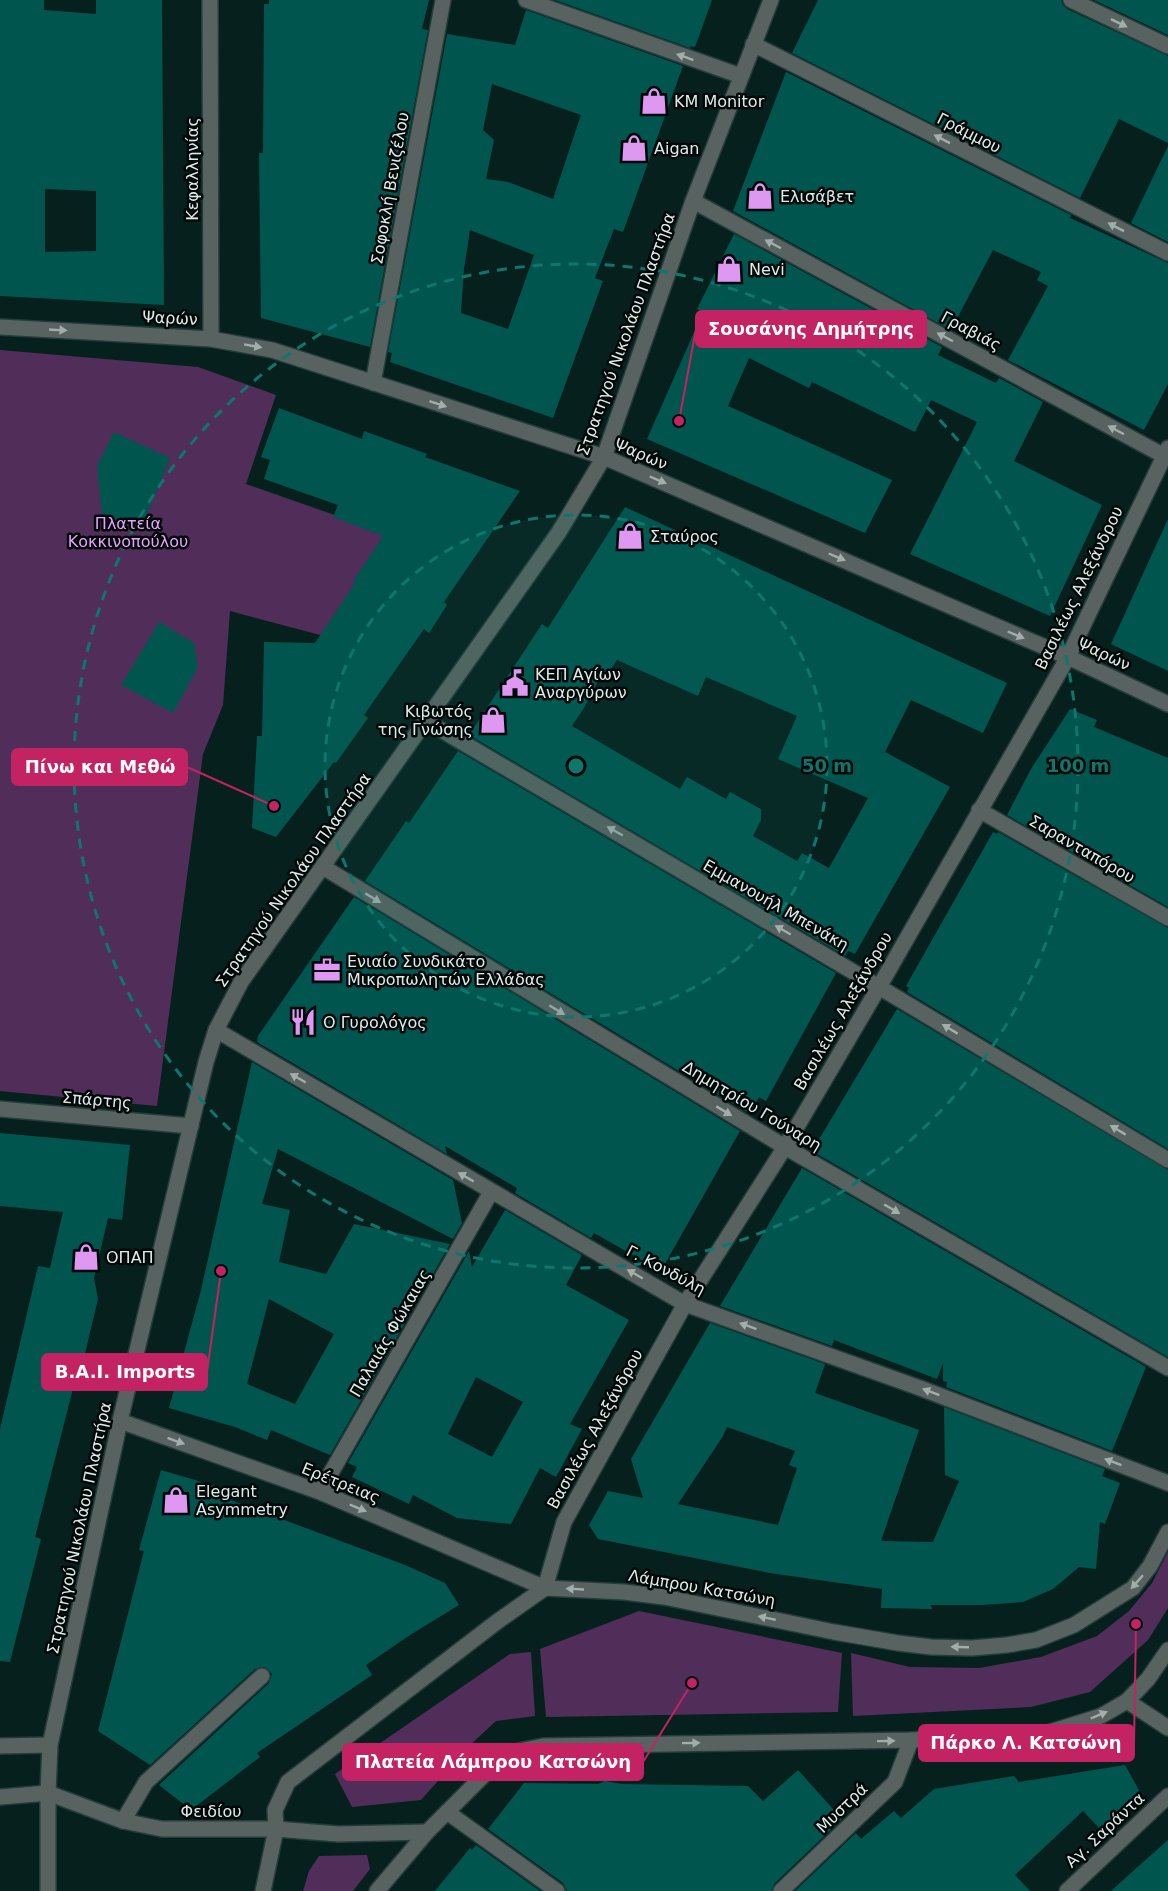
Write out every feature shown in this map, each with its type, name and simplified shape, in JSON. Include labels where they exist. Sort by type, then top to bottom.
[{"type":"street","name":"Κεφαλληνίας","points":[[210,0],[211,339]]},
{"type":"street","name":"Σοφοκλή Βενιζέλου","points":[[373,383],[443,0]]},
{"type":"street","points":[[526,0],[741,76]]},
{"type":"street","name":"Στρατηγού Νικολάου Πλαστήρα","points":[[48,1891],[50,1744],[120,1421],[216,1030],[241,981],[559,532],[604,457],[693,201],[771,0]]},
{"type":"street","points":[[1071,0],[1168,46]]},
{"type":"street","name":"Γράμμου","points":[[753,44],[1168,253]]},
{"type":"street","name":"Γραβιάς","points":[[693,201],[1167,454]]},
{"type":"street","name":"Ψαρών","points":[[0,327],[211,339],[272,350],[604,457],[1068,657],[1168,704]]},
{"type":"street","name":"Βασιλέως Αλεξάνδρου","points":[[545,1588],[564,1522],[685,1304],[785,1147],[1068,657],[1167,454]]},
{"type":"street","name":"Εμμανουήλ Μπενάκη","points":[[426,721],[1168,1160]]},
{"type":"street","name":"Σαρανταπόρου","points":[[979,810],[1168,918]]},
{"type":"street","name":"Δημητρίου Γούναρη","points":[[323,867],[785,1147],[1168,1368]]},
{"type":"street","name":"Γ. Κονδύλη","points":[[216,1030],[685,1304],[920,1388],[1168,1483]]},
{"type":"street","name":"Σπάρτης","points":[[0,1109],[191,1126]]},
{"type":"street","name":"Παλαιάς Φώκαιας","points":[[320,1492],[491,1192]]},
{"type":"street","name":"Ερέτρειας","points":[[120,1421],[320,1492],[545,1588]]},
{"type":"street","name":"Λάμπρου Κατσώνη","points":[[545,1588],[624,1592],[664,1597],[898,1643],[972,1648],[1007,1645],[1036,1640],[1074,1625],[1133,1588],[1150,1566],[1168,1532]]},
{"type":"street","points":[[263,1891],[276,1829],[275,1810],[288,1782],[498,1621],[545,1588]]},
{"type":"street","points":[[377,1891],[427,1833],[491,1768],[519,1751],[543,1746],[911,1740],[1047,1733],[1101,1716],[1127,1701],[1148,1679],[1168,1650]]},
{"type":"street","points":[[123,1821],[146,1782],[262,1676]]},
{"type":"street","points":[[1127,1701],[1168,1728]]},
{"type":"street","name":"Μυστρά","points":[[781,1891],[895,1782],[911,1740]]},
{"type":"street","points":[[0,1746],[50,1744]]},
{"type":"street","name":"Φειδίου","points":[[0,1797],[48,1793],[123,1821],[162,1829],[276,1829],[338,1834],[427,1833]]},
{"type":"street","name":"Αγ. Σαράντα","points":[[1067,1891],[1168,1796]]},
{"type":"street","points":[[447,1812],[557,1891]]},
{"type":"green space","name":"Πλατεία Κοκκινοπούλου","points":[[0,350],[198,367],[276,395],[246,484],[389,534],[324,636],[230,611],[223,705],[203,754],[157,1106],[0,1091]]},
{"type":"green space","points":[[1168,1552],[1168,1608],[1148,1640],[1090,1692],[1031,1707],[853,1716],[851,1653],[910,1667],[979,1668],[1041,1657],[1097,1636],[1129,1611],[1152,1583]]},
{"type":"green space","points":[[639,1611],[842,1653],[838,1712],[546,1717],[540,1649]]},
{"type":"green space","points":[[531,1652],[535,1716],[496,1721],[469,1746],[421,1800],[352,1807],[335,1774],[510,1654]]},
{"type":"green space","points":[[367,1855],[370,1869],[353,1891],[303,1891],[309,1871],[319,1856]]},
{"type":"building","points":[[0,0],[44,0],[44,10],[96,14],[96,0],[162,0],[164,305],[0,296]],"holes":[[[45,189],[96,191],[96,251],[45,252]]]},
{"type":"building","points":[[269,0],[429,0],[422,29],[428,30],[370,347],[261,318],[259,153],[263,153],[264,4],[269,4]]},
{"type":"building","points":[[555,0],[712,0],[695,47],[690,48]]},
{"type":"building","points":[[818,0],[1061,0],[1067,9],[1168,56],[1168,143],[1119,119],[1080,198],[792,53]]},
{"type":"building","points":[[1094,0],[1168,0],[1168,35]]},
{"type":"building","points":[[526,10],[683,66],[623,232],[614,229],[595,278],[603,281],[553,418],[390,362],[392,353],[388,352],[447,34],[515,45]],"holes":[[[492,84],[581,115],[553,199],[508,182],[486,179],[494,140],[483,130]],[[470,230],[534,255],[508,329],[461,313]]]},
{"type":"building","points":[[786,72],[1071,215],[1070,218],[1168,263],[1168,384],[1144,430],[1008,360],[1048,286],[1037,280],[1041,272],[993,250],[951,330],[733,211]]},
{"type":"building","points":[[1168,146],[1168,242],[1131,223]]},
{"type":"building","points":[[734,234],[942,347],[938,355],[996,383],[999,378],[1043,402],[1014,461],[1102,505],[1050,616],[910,554],[977,422],[931,400],[915,432],[812,382],[809,388],[749,358],[728,406],[892,480],[865,533],[647,439],[703,312],[697,309]]},
{"type":"building","points":[[279,408],[362,439],[364,431],[427,454],[425,457],[520,491],[444,602],[447,605],[429,633],[424,629],[364,715],[368,718],[336,763],[334,762],[276,837],[252,828],[257,736],[262,736],[264,642],[315,643],[383,536],[333,517],[338,505],[264,479],[270,460],[261,457]]},
{"type":"building","points":[[114,432],[170,458],[140,531],[102,514],[97,466]]},
{"type":"building","points":[[625,507],[1007,683],[983,733],[911,700],[885,752],[950,787],[855,954],[848,951],[845,956],[469,735],[542,624],[548,628]],"holes":[[[617,660],[698,696],[706,677],[797,716],[778,759],[868,798],[829,868],[802,853],[797,861],[753,836],[761,820],[761,809],[730,792],[726,799],[687,777],[680,789],[572,726],[598,681],[602,682]]]},
{"type":"building","points":[[1168,519],[1168,671],[1111,644]]},
{"type":"building","points":[[159,622],[194,643],[198,667],[173,713],[121,685]]},
{"type":"building","points":[[1070,709],[1097,720],[1094,727],[1168,758],[1168,907],[1007,815],[1031,769]]},
{"type":"building","points":[[458,751],[836,973],[766,1101],[759,1097],[750,1114],[365,881],[406,821],[409,823]]},
{"type":"building","points":[[993,832],[997,834],[998,832],[1168,928],[1168,1149],[907,992],[909,988],[906,986]]},
{"type":"building","points":[[354,897],[740,1131],[661,1271],[594,1233],[591,1238],[515,1193],[517,1188],[445,1146],[447,1154],[257,1042],[258,1036]]},
{"type":"building","points":[[897,1009],[1168,1170],[1168,1357],[812,1151]]},
{"type":"building","points":[[252,1062],[453,1180],[462,1223],[453,1239],[278,1149],[262,1204],[290,1210],[279,1262],[326,1274],[354,1224],[450,1244],[330,1455],[271,1430],[267,1440],[235,1427],[169,1408],[201,1290]],"holes":[[[269,1299],[334,1334],[295,1404],[247,1384]]]},
{"type":"building","points":[[0,1133],[130,1145],[122,1220],[108,1218],[94,1278],[98,1299],[35,1537],[41,1539],[10,1662],[0,1661],[0,1429],[38,1266],[50,1268],[63,1212],[0,1206]]},
{"type":"building","points":[[802,1168],[1146,1367],[1112,1451],[946,1387],[947,1382],[943,1381],[943,1363],[937,1379],[834,1340],[832,1346],[720,1306]]},
{"type":"building","points":[[505,1210],[582,1255],[566,1285],[629,1320],[570,1424],[582,1429],[556,1477],[540,1468],[511,1524],[457,1518],[413,1495],[409,1504],[352,1477],[357,1467],[348,1463],[469,1251],[472,1267]],"holes":[[[476,1377],[523,1402],[492,1457],[448,1434]]]},
{"type":"building","points":[[710,1323],[825,1364],[815,1393],[919,1430],[881,1541],[933,1542],[959,1481],[945,1475],[944,1407],[1105,1469],[1102,1476],[1120,1483],[1105,1524],[1100,1522],[1096,1569],[1079,1567],[1053,1589],[1023,1602],[931,1605],[932,1609],[881,1608],[882,1589],[770,1573],[598,1539],[589,1525],[608,1491],[643,1498],[631,1459]],"holes":[[[727,1427],[795,1451],[789,1465],[797,1468],[778,1525],[678,1504]]]},
{"type":"building","points":[[161,1470],[222,1488],[220,1496],[405,1565],[445,1583],[459,1605],[366,1665],[372,1675],[257,1753],[260,1757],[191,1810],[159,1785],[269,1683],[272,1674],[265,1667],[255,1669],[150,1765],[98,1731],[144,1551],[139,1550]]},
{"type":"building","points":[[1125,1765],[1141,1794],[1102,1831],[1083,1811],[1015,1875],[1030,1891],[795,1891],[856,1833],[861,1839],[894,1811],[901,1818],[934,1789],[1014,1776],[1019,1782]]},
{"type":"building","points":[[798,1770],[842,1819],[774,1884],[772,1891],[567,1891],[563,1883],[488,1829],[524,1783],[598,1784],[605,1781],[622,1784],[748,1786],[763,1801]]},
{"type":"building","points":[[1168,1840],[1168,1891],[1111,1891],[1142,1863]]},
{"type":"building","points":[[476,1845],[540,1891],[435,1891],[470,1848],[472,1850]]},
{"type":"place","name":"KM Monitor","points":[[654,101]]},
{"type":"place","name":"Aigan","points":[[634,148]]},
{"type":"place","name":"Ελισάβετ","points":[[760,196]]},
{"type":"place","name":"Nevi","points":[[729,269]]},
{"type":"place","name":"Σουσάνης Δημήτρης","points":[[679,421]]},
{"type":"place","name":"Σταύρος","points":[[630,536]]},
{"type":"place","name":"ΚΕΠ Αγίων Αναργύρων","points":[[515,683]]},
{"type":"place","name":"Κιβωτός της Γνώσης","points":[[493,720]]},
{"type":"place","name":"Πίνω και Μεθώ","points":[[274,806]]},
{"type":"place","name":"Ενιαίο Συνδικάτο Μικροπωλητών Ελλάδας","points":[[327,970]]},
{"type":"place","name":"Ο Γυρολόγος","points":[[303,1022]]},
{"type":"place","name":"ΟΠΑΠ","points":[[86,1257]]},
{"type":"place","name":"B.A.I. Imports","points":[[221,1271]]},
{"type":"place","name":"Elegant Asymmetry","points":[[176,1500]]},
{"type":"place","name":"Πάρκο Λ. Κατσώνη","points":[[1136,1624]]},
{"type":"place","name":"Πλατεία Λάμπρου Κατσώνη","points":[[692,1683]]}]
